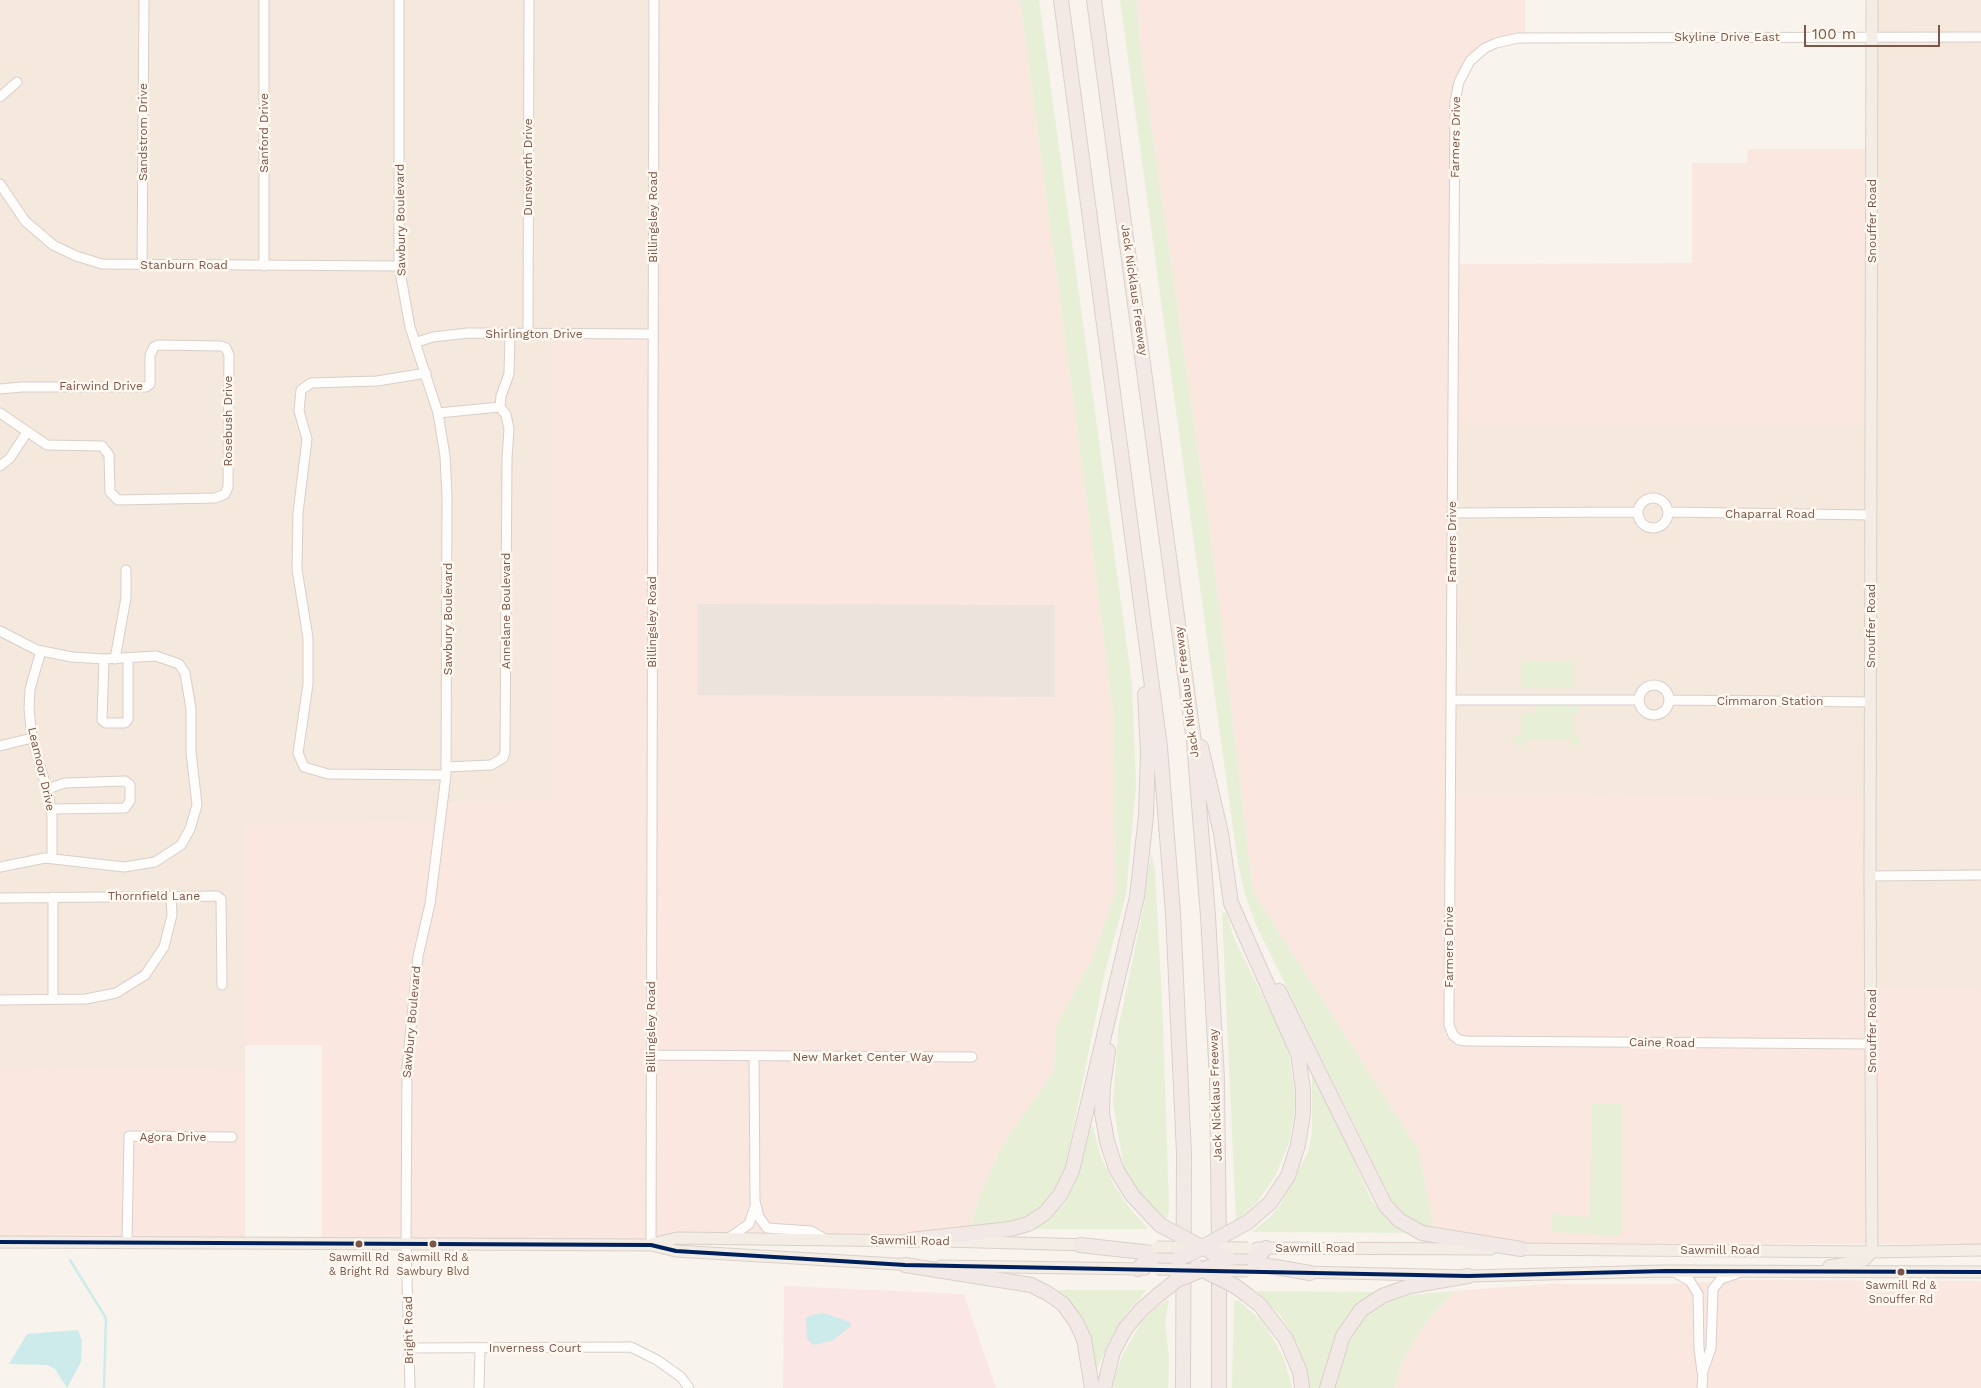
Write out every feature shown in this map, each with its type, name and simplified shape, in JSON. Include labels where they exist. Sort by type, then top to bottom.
[{"type":"highway","points":[[1061,0],[1160,747],[1173,913],[1184,1154],[1183,1388]]},
{"type":"highway","name":"Jack Nicklaus Freeway","points":[[1094,0],[1194,742],[1208,916],[1217,1079],[1219,1388]]},
{"type":"highway","points":[[910,1240],[1010,1229],[1028,1224],[1045,1213],[1060,1195],[1072,1171],[1137,897],[1146,816],[1148,752],[1137,568]]},
{"type":"highway","points":[[1178,1259],[1248,1222],[1270,1202],[1288,1176],[1298,1145],[1304,1114],[1298,1054],[1231,903],[1221,833],[1186,684]]},
{"type":"highway","points":[[1250,946],[1274,981],[1386,1206],[1399,1220],[1422,1233],[1521,1249]]},
{"type":"highway","points":[[1119,979],[1103,1086],[1102,1113],[1107,1141],[1116,1169],[1132,1194],[1160,1224],[1202,1248],[1229,1259],[1248,1259],[1310,1272]]},
{"type":"highway","points":[[1080,1245],[1157,1258],[1178,1259],[1235,1286],[1260,1305],[1286,1339],[1300,1372],[1302,1388]]},
{"type":"highway","points":[[1248,1259],[1260,1254],[1266,1248]]},
{"type":"highway","points":[[1138,1269],[1143,1264],[1157,1258]]},
{"type":"highway","points":[[1104,1388],[1113,1352],[1125,1329],[1141,1310],[1177,1280],[1229,1259]]},
{"type":"highway","points":[[905,1265],[1031,1285],[1047,1293],[1063,1304],[1076,1322],[1084,1339],[1092,1388]]},
{"type":"highway","points":[[1327,1388],[1343,1336],[1361,1310],[1382,1296],[1410,1286],[1468,1276]]},
{"type":"main road","name":"Snouffer Road","points":[[1872,0],[1870,702],[1872,1252]]},
{"type":"main road","name":"Sawmill Road","points":[[651,1245],[676,1238],[910,1240],[1080,1245]]},
{"type":"main road","name":"Sawmill Road","points":[[0,1242],[406,1242],[651,1245],[676,1251],[905,1265],[1138,1269]]},
{"type":"main road","points":[[1157,1258],[1202,1248],[1248,1259]]},
{"type":"main road","name":"Sawmill Road","points":[[1266,1248],[1872,1252],[1981,1250]]},
{"type":"main road","points":[[1786,1272],[1857,1263],[1865,1260],[1872,1252]]},
{"type":"main road","points":[[1157,1258],[1202,1270],[1248,1259]]},
{"type":"main road","name":"Sawmill Road","points":[[1310,1272],[1468,1276],[1666,1271],[1981,1272]]},
{"type":"street","name":"Sandstrom Drive","points":[[142,265],[144,0]]},
{"type":"street","name":"Sanford Drive","points":[[264,0],[264,266]]},
{"type":"street","name":"Sawbury Boulevard","points":[[399,0],[399,266],[405,304],[438,413],[445,456],[447,496],[446,771],[430,904],[418,956],[409,1045],[406,1242]]},
{"type":"street","name":"Dunsworth Drive","points":[[528,334],[529,0]]},
{"type":"street","name":"Billingsley Road","points":[[651,1245],[654,0]]},
{"type":"street","name":"Skyline Drive East","points":[[1477,55],[1496,43],[1518,38],[1981,37]]},
{"type":"street","name":"Farmers Drive","points":[[1453,1035],[1449,1025],[1448,1009],[1455,101],[1464,70],[1477,55]]},
{"type":"street","points":[[0,97],[17,82]]},
{"type":"street","name":"Stanburn Road","points":[[0,184],[25,221],[53,245],[89,261],[102,264],[399,266]]},
{"type":"street","name":"Shirlington Drive","points":[[417,342],[433,337],[468,333],[653,334]]},
{"type":"street","points":[[438,413],[500,407],[501,396],[509,374],[510,334]]},
{"type":"street","name":"Fairwind Drive","points":[[0,389],[22,387],[146,388],[150,384],[151,350],[158,345],[217,345],[226,348]]},
{"type":"street","name":"Rosebush Drive","points":[[27,432],[47,445],[102,446],[109,455],[110,492],[118,500],[215,498],[225,494],[228,487],[229,355],[226,348]]},
{"type":"street","name":"Annelane Boulevard","points":[[426,373],[377,381],[310,383],[301,390],[299,411],[307,439],[298,512],[298,569],[308,638],[308,684],[298,753],[304,767],[328,774],[446,771],[491,765],[503,758],[505,752],[507,468],[509,429],[506,415],[500,407]]},
{"type":"street","points":[[0,414],[27,432],[10,458],[0,466]]},
{"type":"street","points":[[1653,498],[1666,504],[1668,512],[1664,524],[1652,528],[1642,523],[1638,512],[1644,500],[1653,498]]},
{"type":"street","points":[[1452,513],[1638,512]]},
{"type":"street","name":"Chaparral Road","points":[[1668,512],[1871,514]]},
{"type":"street","points":[[115,659],[126,598],[126,570]]},
{"type":"street","points":[[0,631],[42,651],[72,657],[128,659],[156,656],[179,664],[185,673],[191,709],[191,752],[197,805],[190,829],[181,845],[155,862],[124,867],[52,858],[0,867]]},
{"type":"street","name":"Leamoor Drive","points":[[42,651],[30,689],[29,709],[32,738],[51,808],[52,858]]},
{"type":"street","points":[[104,659],[102,720],[106,723],[125,723],[128,719],[128,659]]},
{"type":"street","points":[[1654,685],[1662,688],[1669,700],[1664,711],[1653,715],[1642,710],[1638,700],[1645,688],[1654,685]]},
{"type":"street","points":[[1451,700],[1638,700]]},
{"type":"street","name":"Cimmaron Station","points":[[1669,700],[1870,702]]},
{"type":"street","points":[[0,746],[32,738]]},
{"type":"street","points":[[47,789],[65,783],[125,780],[130,785],[130,801],[125,808],[51,808]]},
{"type":"street","points":[[1870,876],[1981,876]]},
{"type":"street","points":[[0,1000],[86,999],[116,994],[145,975],[164,947],[172,915],[172,896]]},
{"type":"street","name":"Thornfield Lane","points":[[0,898],[217,896],[221,899],[222,985]]},
{"type":"street","points":[[53,897],[54,999]]},
{"type":"street","name":"Caine Road","points":[[1453,1035],[1467,1041],[1872,1044]]},
{"type":"street","name":"New Market Center Way","points":[[651,1055],[972,1058]]},
{"type":"street","points":[[729,1238],[748,1224],[755,1206],[754,1056]]},
{"type":"street","name":"Agora Drive","points":[[127,1242],[129,1136],[232,1137]]},
{"type":"street","points":[[755,1206],[767,1228],[811,1232],[827,1240]]},
{"type":"street","name":"Bright Road","points":[[406,1242],[410,1388]]},
{"type":"street","points":[[1666,1271],[1686,1278],[1696,1289],[1699,1300],[1698,1343],[1702,1385]]},
{"type":"street","points":[[1702,1385],[1711,1348],[1714,1287],[1723,1278],[1753,1272]]},
{"type":"street","name":"Inverness Court","points":[[410,1348],[631,1347],[657,1360],[681,1377],[689,1388]]},
{"type":"street","points":[[479,1388],[480,1348]]},
{"type":"shaded area","points":[[0,0],[648,0],[653,334],[550,334],[550,800],[443,802],[440,822],[244,824],[245,1069],[0,1070]]},
{"type":"shaded area","points":[[654,0],[1020,0],[1088,511],[1114,723],[1115,893],[1093,957],[1056,1027],[1054,1071],[1002,1146],[981,1191],[970,1228],[910,1240],[753,1239],[651,1245],[322,1242],[322,1045],[244,1045],[244,823],[440,822],[443,802],[550,800],[550,334],[652,334]]},
{"type":"shaded area","points":[[1137,0],[1525,0],[1525,37],[1492,41],[1459,74],[1457,264],[1692,263],[1692,163],[1747,163],[1748,149],[1874,149],[1874,425],[1454,425],[1452,793],[1874,798],[1873,988],[1981,989],[1981,1244],[1524,1243],[1434,1230],[1419,1151],[1253,892],[1213,555],[1140,46]]},
{"type":"shaded area","points":[[1874,0],[1981,0],[1981,989],[1873,988],[1452,793],[1453,425],[1874,425]]},
{"type":"shaded area","points":[[697,604],[1055,605],[1055,697],[697,695]]},
{"type":"shaded area","points":[[245,1069],[245,1242],[0,1242],[0,1070]]},
{"type":"shaded area","points":[[1734,1280],[1981,1281],[1981,1388],[1395,1388],[1401,1365],[1422,1327],[1454,1291],[1549,1284],[1675,1284]]},
{"type":"shaded area","points":[[784,1286],[964,1294],[996,1388],[783,1388]]},
{"type":"green space","points":[[1020,0],[1039,0],[1132,683],[1136,786],[1126,895],[1105,972],[1065,1168],[1052,1193],[1037,1211],[1018,1223],[970,1228],[981,1191],[1002,1146],[1054,1071],[1056,1027],[1093,957],[1115,893],[1114,723],[1088,511]]},
{"type":"green space","points":[[1120,0],[1137,0],[1140,46],[1213,555],[1253,892],[1419,1151],[1434,1230],[1407,1220],[1394,1204],[1256,925],[1245,895],[1238,864]]},
{"type":"green space","points":[[1521,661],[1574,661],[1573,688],[1521,688]]},
{"type":"green space","points":[[1537,705],[1545,707],[1546,705],[1579,705],[1580,712],[1573,714],[1574,736],[1581,738],[1578,744],[1572,747],[1571,739],[1525,740],[1523,747],[1516,744],[1512,738],[1521,735],[1521,713],[1533,713]]},
{"type":"green space","points":[[1151,851],[1155,870],[1163,1021],[1169,1209],[1167,1220],[1139,1193],[1124,1169],[1113,1103],[1118,1030],[1144,905]]},
{"type":"green space","points":[[1226,912],[1234,938],[1281,1033],[1289,1055],[1296,1101],[1290,1140],[1275,1177],[1257,1202],[1236,1221],[1222,913]]},
{"type":"green space","points":[[1312,1077],[1315,1077],[1333,1113],[1371,1199],[1378,1209],[1408,1233],[1252,1232],[1271,1216],[1281,1203],[1308,1152],[1312,1133]]},
{"type":"green space","points":[[1592,1103],[1622,1104],[1622,1236],[1551,1232],[1552,1214],[1590,1217]]},
{"type":"green space","points":[[1089,1124],[1093,1127],[1101,1157],[1113,1183],[1128,1206],[1148,1229],[1032,1229],[1066,1201],[1073,1185]]},
{"type":"green space","points":[[1050,1290],[1147,1290],[1126,1314],[1109,1341],[1095,1374],[1092,1352]]},
{"type":"green space","points":[[1256,1291],[1378,1292],[1344,1324],[1319,1388],[1310,1388],[1301,1354],[1291,1332],[1280,1315]]},
{"type":"green space","points":[[1454,1291],[1422,1327],[1401,1365],[1395,1388],[1334,1388],[1344,1353],[1354,1333],[1362,1320],[1382,1302],[1384,1304],[1409,1295]]},
{"type":"green space","points":[[1169,1299],[1165,1322],[1169,1359],[1168,1388],[1113,1388],[1115,1376],[1124,1352],[1141,1323],[1154,1309]]},
{"type":"green space","points":[[1234,1300],[1238,1300],[1262,1321],[1270,1333],[1284,1358],[1292,1388],[1232,1388]]},
{"type":"water","points":[[824,1313],[850,1322],[851,1326],[832,1341],[813,1345],[807,1338],[806,1318],[811,1315]]},
{"type":"water","points":[[78,1330],[82,1341],[81,1362],[67,1388],[55,1369],[47,1365],[9,1364],[27,1334]]},
{"type":"waterway","points":[[70,1260],[106,1318],[104,1388]]},
{"type":"transit line","points":[[0,1242],[651,1245],[676,1251],[905,1265],[1468,1276],[1666,1271],[1981,1272]]},
{"type":"place","name":"Sawmill Rd & Bright Rd","points":[[359,1244]]},
{"type":"place","name":"Sawmill Rd & Sawbury Blvd","points":[[433,1244]]},
{"type":"place","name":"Sawmill Rd & Snouffer Rd","points":[[1901,1272]]}]
